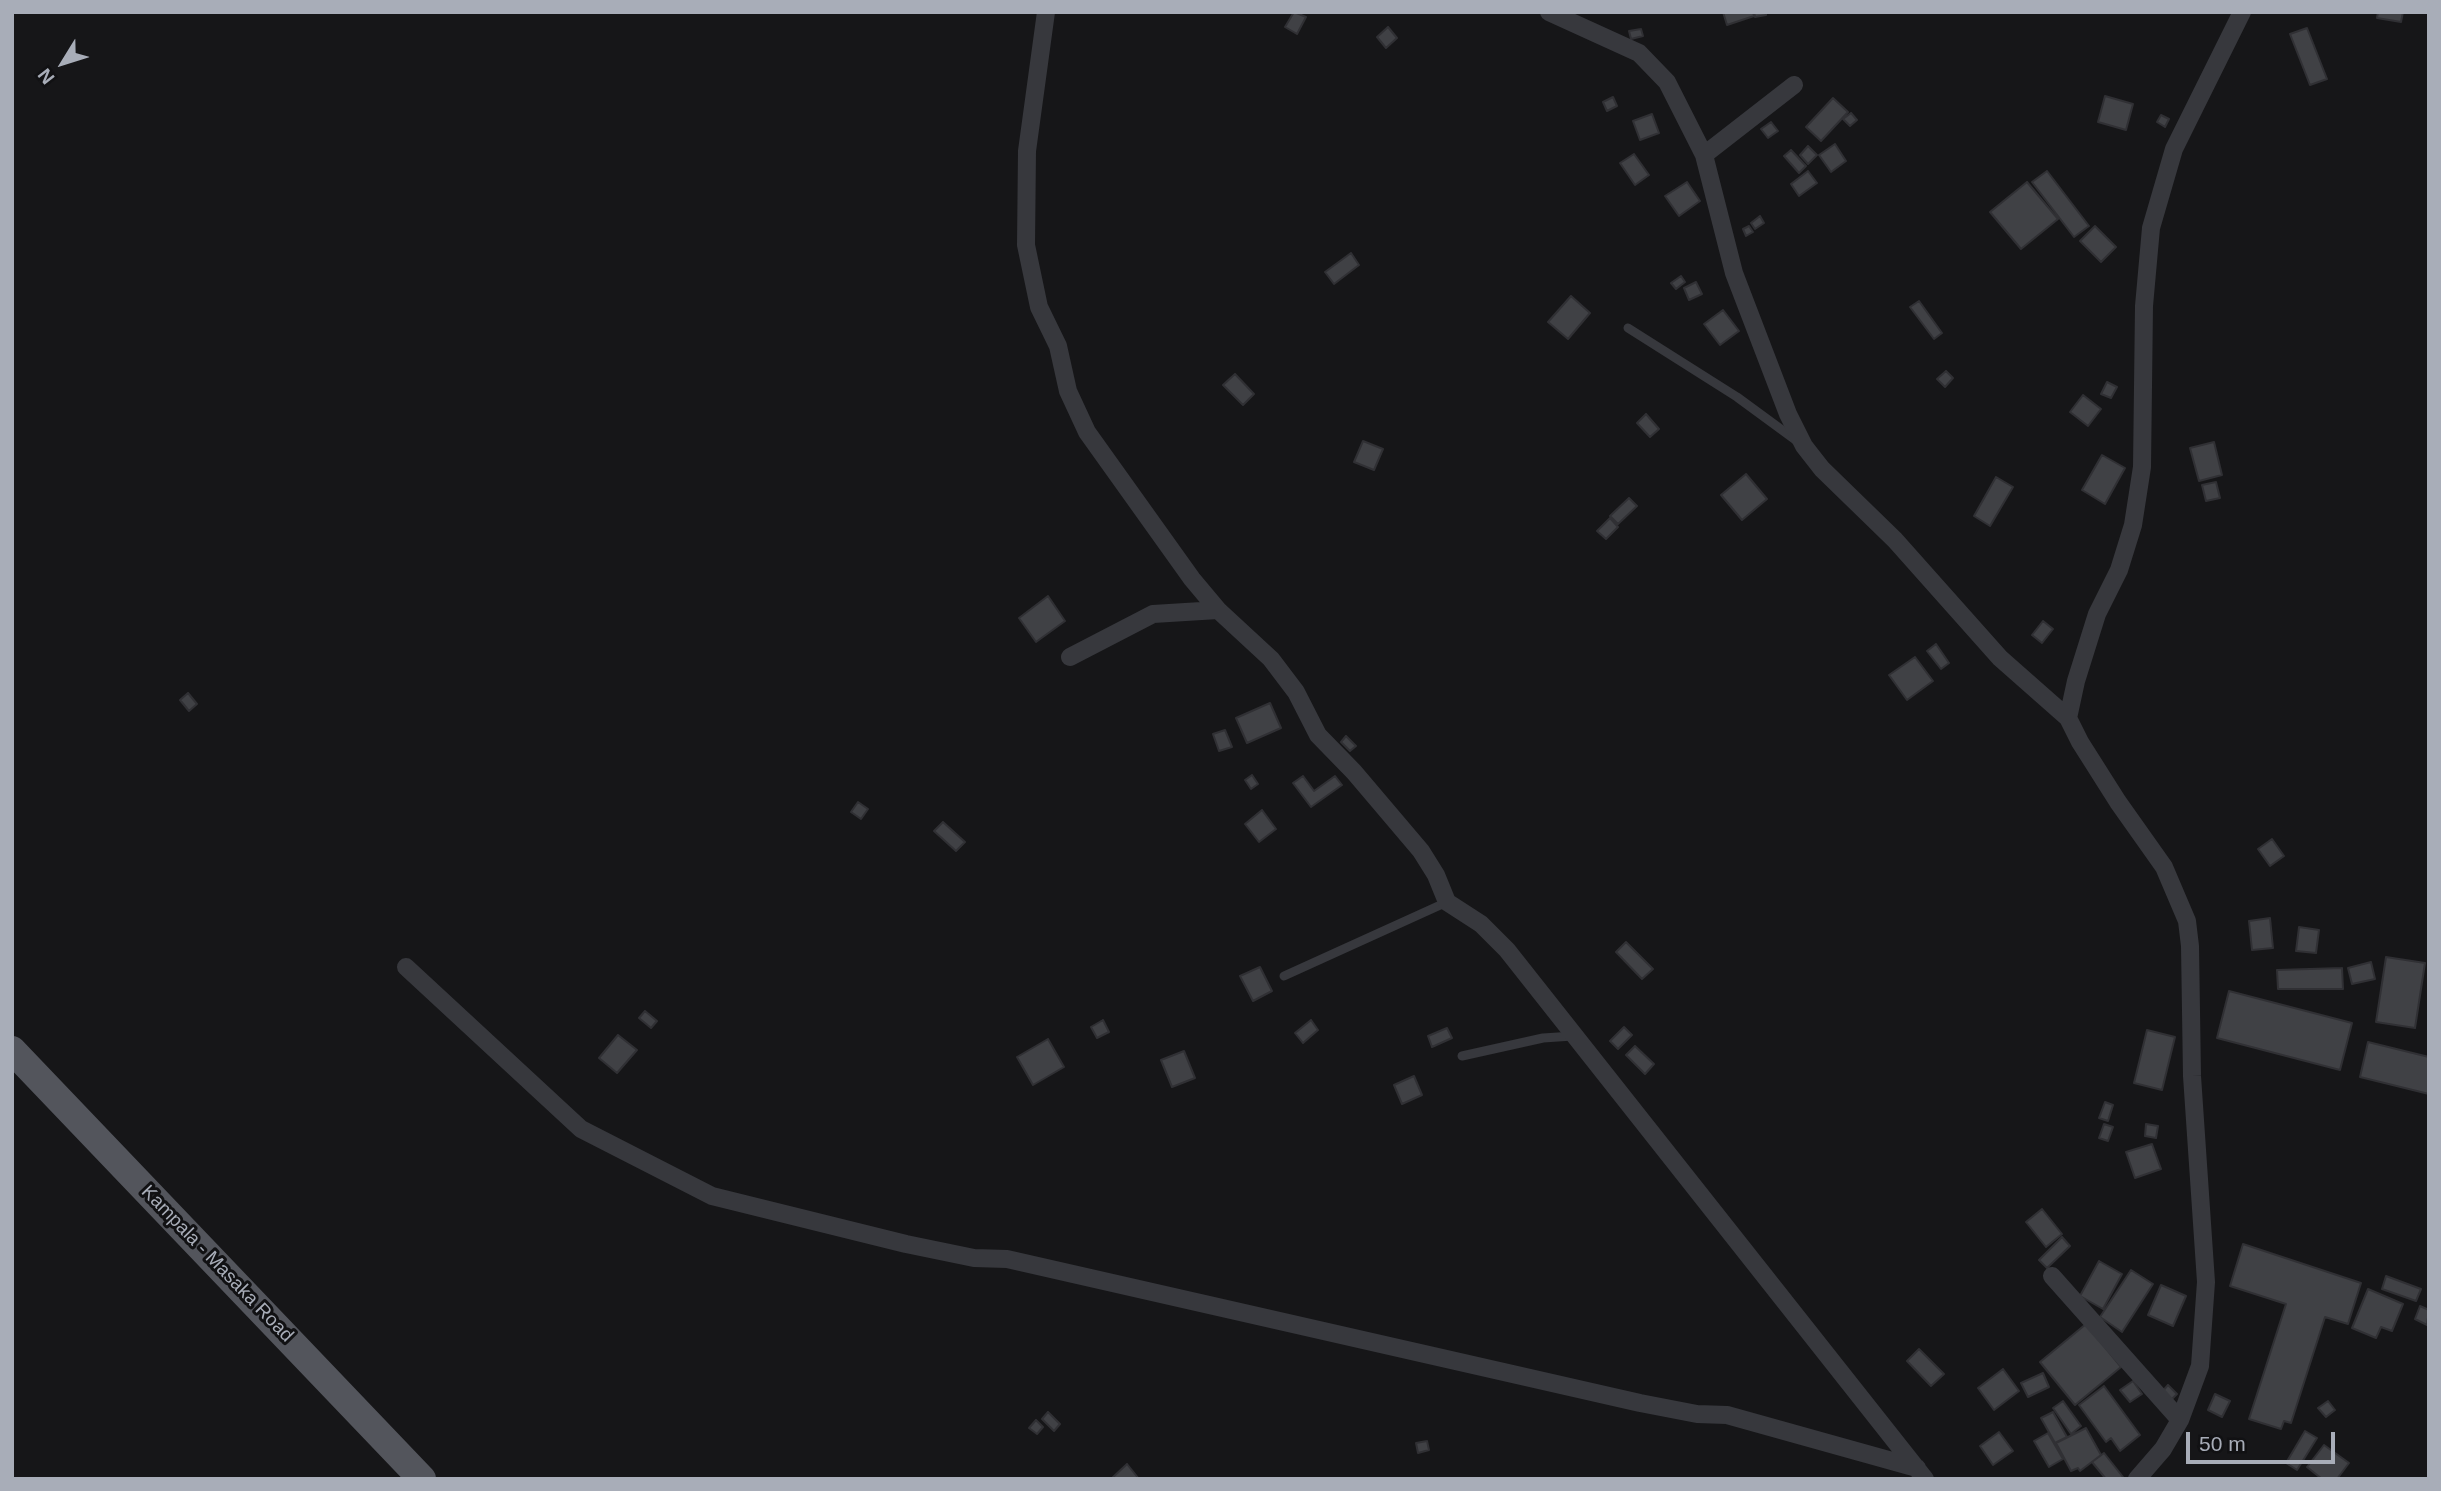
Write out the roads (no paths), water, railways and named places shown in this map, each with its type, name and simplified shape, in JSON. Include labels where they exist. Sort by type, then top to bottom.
[{"type":"main road","name":"Kampala - Masaka Road","points":[[12,1050],[422,1479]]},
{"type":"street","points":[[1046,12],[1028,141],[1025,216],[1028,258],[1039,307],[1058,346],[1068,391],[1087,432],[1218,610],[1271,659],[1289,680],[1318,735],[1354,772],[1421,851],[1436,875],[1447,902],[1481,924],[1507,950],[1921,1473]]},
{"type":"street","points":[[1549,12],[1639,53],[1667,82],[1704,155],[1734,273],[1788,414],[1804,446],[1822,469],[1895,540],[2000,659],[2068,718],[2118,802],[2164,867],[2187,921],[2191,969],[2192,1076],[2206,1282],[2200,1366],[2180,1420],[2163,1449],[2137,1479]]},
{"type":"street","points":[[2068,718],[2076,681],[2097,614],[2119,570],[2133,525],[2142,467],[2144,306],[2151,228],[2174,149],[2242,12]]},
{"type":"street","points":[[1704,155],[1794,85]]},
{"type":"street","points":[[1070,657],[1153,614],[1218,610]]},
{"type":"street","points":[[405,967],[581,1129],[712,1196],[906,1244],[974,1258],[1007,1259],[1640,1403],[1697,1414],[1727,1415],[1921,1473]]},
{"type":"street","points":[[2052,1276],[2180,1420]]},
{"type":"lane","points":[[1628,328],[1738,397],[1804,446]]},
{"type":"lane","points":[[1284,976],[1447,902]]},
{"type":"lane","points":[[1462,1056],[1543,1038],[1573,1036]]}]
